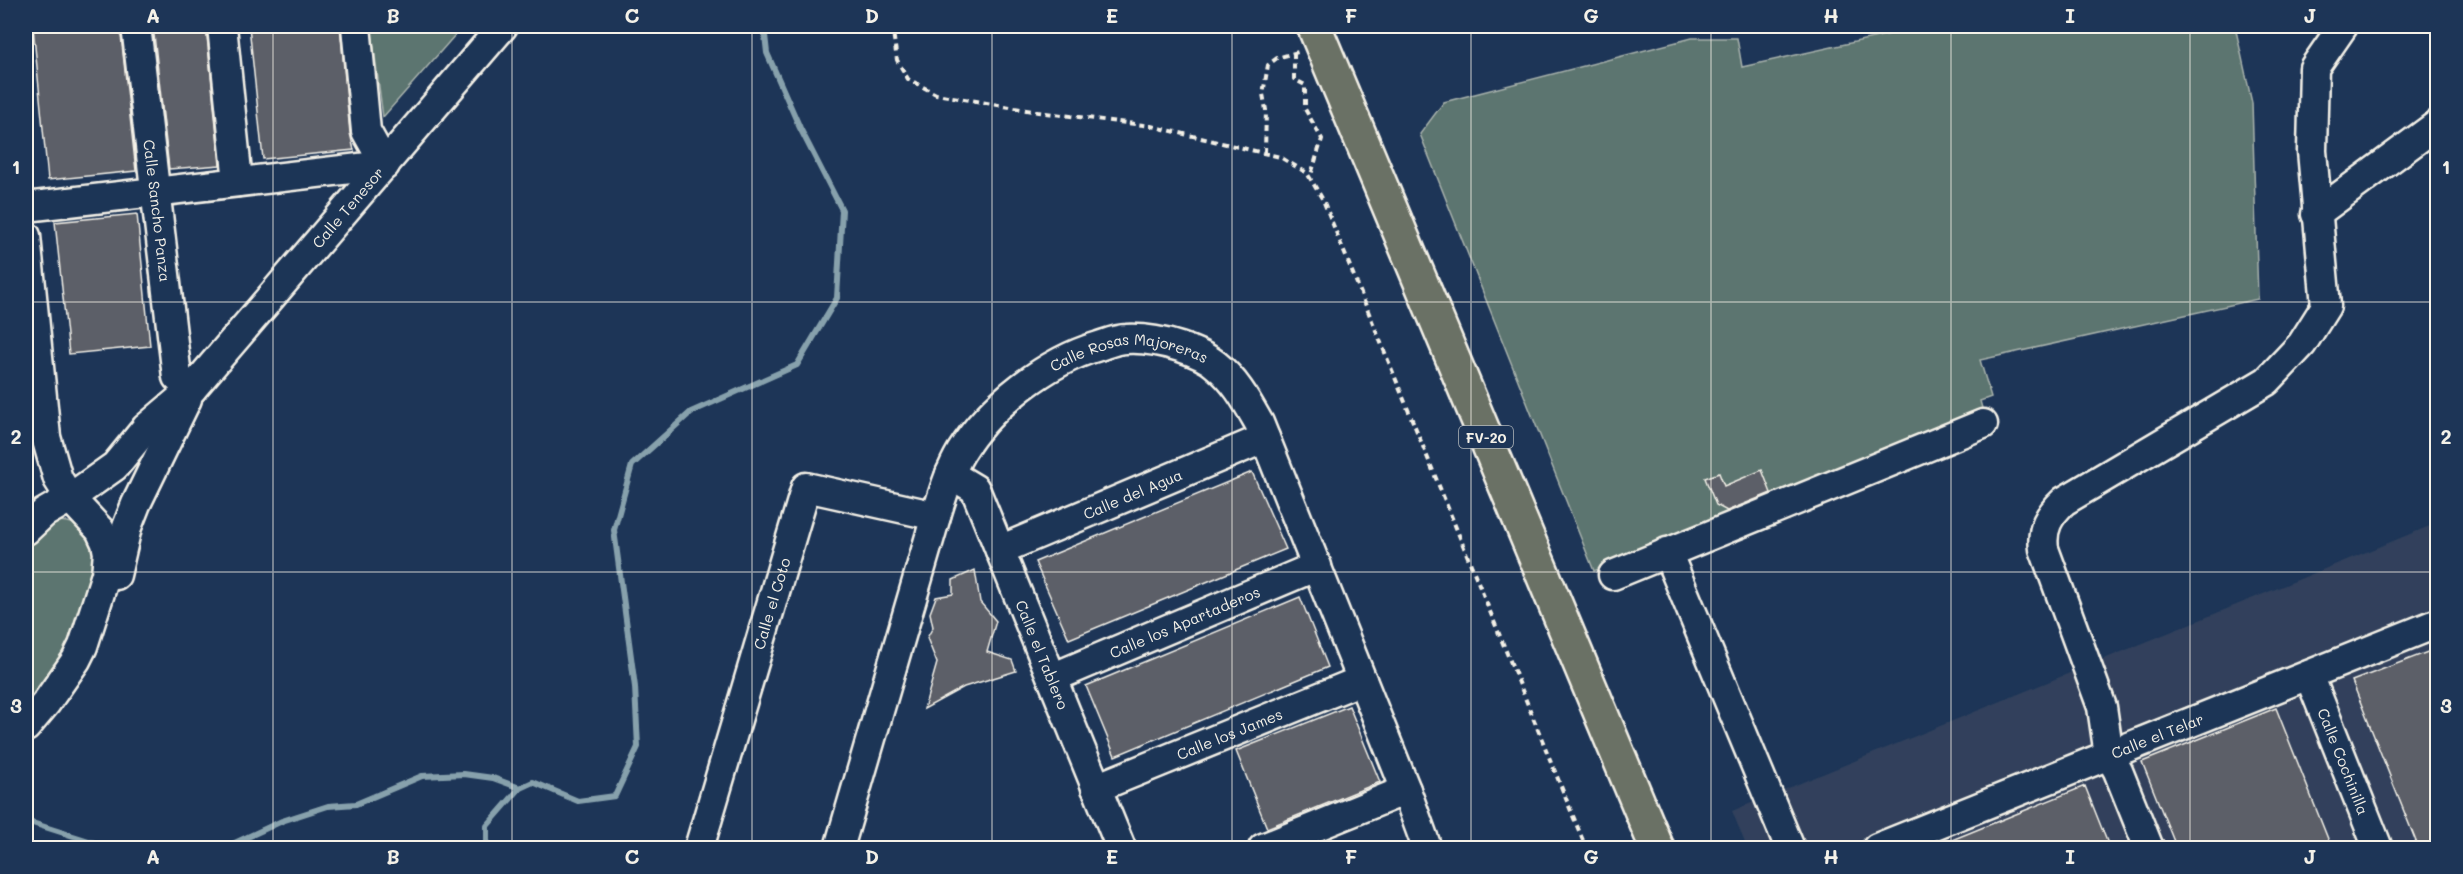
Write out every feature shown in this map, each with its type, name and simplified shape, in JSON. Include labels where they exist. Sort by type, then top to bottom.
[{"type":"main road","name":"FV-20","points":[[1309,37],[1657,849]]},
{"type":"street","name":"Calle Sancho Panza","points":[[136,26],[177,377],[192,389]]},
{"type":"street","points":[[222,26],[238,182]]},
{"type":"street","points":[[26,207],[385,165],[366,131],[356,26]]},
{"type":"street","name":"Calle Tenesor","points":[[26,530],[44,513],[70,498],[115,466],[146,428],[192,389],[503,26]]},
{"type":"street","points":[[2149,849],[2118,771],[2109,755],[2102,707],[2044,549],[2044,526],[2055,509],[2064,501],[2267,381],[2295,353],[2326,306],[2312,151],[2314,69],[2343,26]]},
{"type":"street","points":[[2316,214],[2438,124]]},
{"type":"street","points":[[26,236],[46,437],[58,479],[70,498],[100,530],[108,553],[106,574],[83,646],[46,703],[26,727]]},
{"type":"street","name":"Calle Rosas Majoreras","points":[[839,849],[936,516],[950,474],[962,451],[989,417],[1021,386],[1050,366],[1086,350],[1124,339],[1156,339],[1192,351],[1216,364],[1240,389],[1259,423],[1406,790],[1427,849]]},
{"type":"street","name":"Calle Tenesor","points":[[83,646],[111,596],[127,527],[136,504],[192,389]]},
{"type":"street","points":[[1613,575],[1983,424]]},
{"type":"street","points":[[51,454],[62,469],[69,473],[81,474],[96,468],[146,428]]},
{"type":"street","name":"Calle del Agua","points":[[1000,550],[1265,438]]},
{"type":"street","name":"Calle el Tablero","points":[[950,474],[975,489],[1120,849]]},
{"type":"street","name":"Calle el Coto","points":[[699,849],[806,487],[936,516]]},
{"type":"street","points":[[1667,552],[1790,849]]},
{"type":"street","name":"Calle los Apartaderos","points":[[1052,678],[1317,566]]},
{"type":"street","name":"Calle el Telar","points":[[1877,849],[2438,623]]},
{"type":"street","name":"Calle Cochinilla","points":[[2309,675],[2378,849]]},
{"type":"street","name":"Calle los James","points":[[1096,788],[1362,680]]},
{"type":"street","points":[[1263,849],[1406,790]]},
{"type":"path","points":[[895,26],[893,32],[897,60],[908,79],[936,94],[1038,112],[1151,126],[1280,157],[1307,173],[1328,211],[1586,849]]},
{"type":"path","points":[[1265,153],[1266,110],[1263,94],[1266,71],[1272,61],[1294,53],[1309,37]]},
{"type":"path","points":[[1294,53],[1294,79],[1305,85],[1305,109],[1322,139],[1310,178]]},
{"type":"shaded area","points":[[2437,523],[2437,848],[1747,848],[1732,811]]},
{"type":"green space","points":[[371,26],[463,26],[383,117]]},
{"type":"green space","points":[[1927,26],[2235,26],[2252,103],[2258,299],[1980,360],[1991,397],[1980,401],[1982,408],[1594,571],[1420,134],[1444,102],[1692,38],[1737,38],[1742,67]]},
{"type":"green space","points":[[59,521],[83,527],[90,536],[100,558],[79,617],[62,654],[40,689],[26,705],[26,547],[50,523]]},
{"type":"building","points":[[33,26],[120,26],[136,171],[48,180]]},
{"type":"building","points":[[153,26],[206,26],[220,165],[169,169]]},
{"type":"building","points":[[249,26],[340,26],[350,133],[354,150],[263,159]]},
{"type":"building","points":[[137,214],[150,346],[69,354],[55,222]]},
{"type":"building","points":[[1762,470],[1771,493],[1727,511],[1716,505],[1705,478],[1719,473],[1724,486]]},
{"type":"building","points":[[1252,472],[1286,549],[1069,639],[1035,562]]},
{"type":"building","points":[[975,570],[980,602],[996,621],[987,652],[1012,660],[1016,671],[964,687],[924,709],[937,663],[927,638],[933,627],[930,613],[936,597],[953,594],[953,580]]},
{"type":"building","points":[[1300,597],[1328,667],[1115,756],[1086,686]]},
{"type":"building","points":[[2438,648],[2438,849],[2419,849],[2352,681]]},
{"type":"building","points":[[1349,706],[1380,782],[1267,828],[1236,751]]},
{"type":"building","points":[[2276,708],[2332,849],[2177,849],[2142,762]]},
{"type":"building","points":[[2085,786],[2110,849],[1932,849],[1932,848]]},
{"type":"waterway","points":[[487,848],[487,826],[520,788],[533,782],[578,801],[615,796],[638,747],[635,687],[614,530],[632,465],[691,412],[797,365],[837,298],[842,210],[800,128],[767,53],[764,26]]},
{"type":"waterway","points":[[224,848],[282,821],[328,806],[356,804],[422,776],[464,774],[493,778],[520,788]]},
{"type":"waterway","points":[[26,821],[111,848]]},
{"type":"waterway","points":[[178,848],[223,848]]}]
